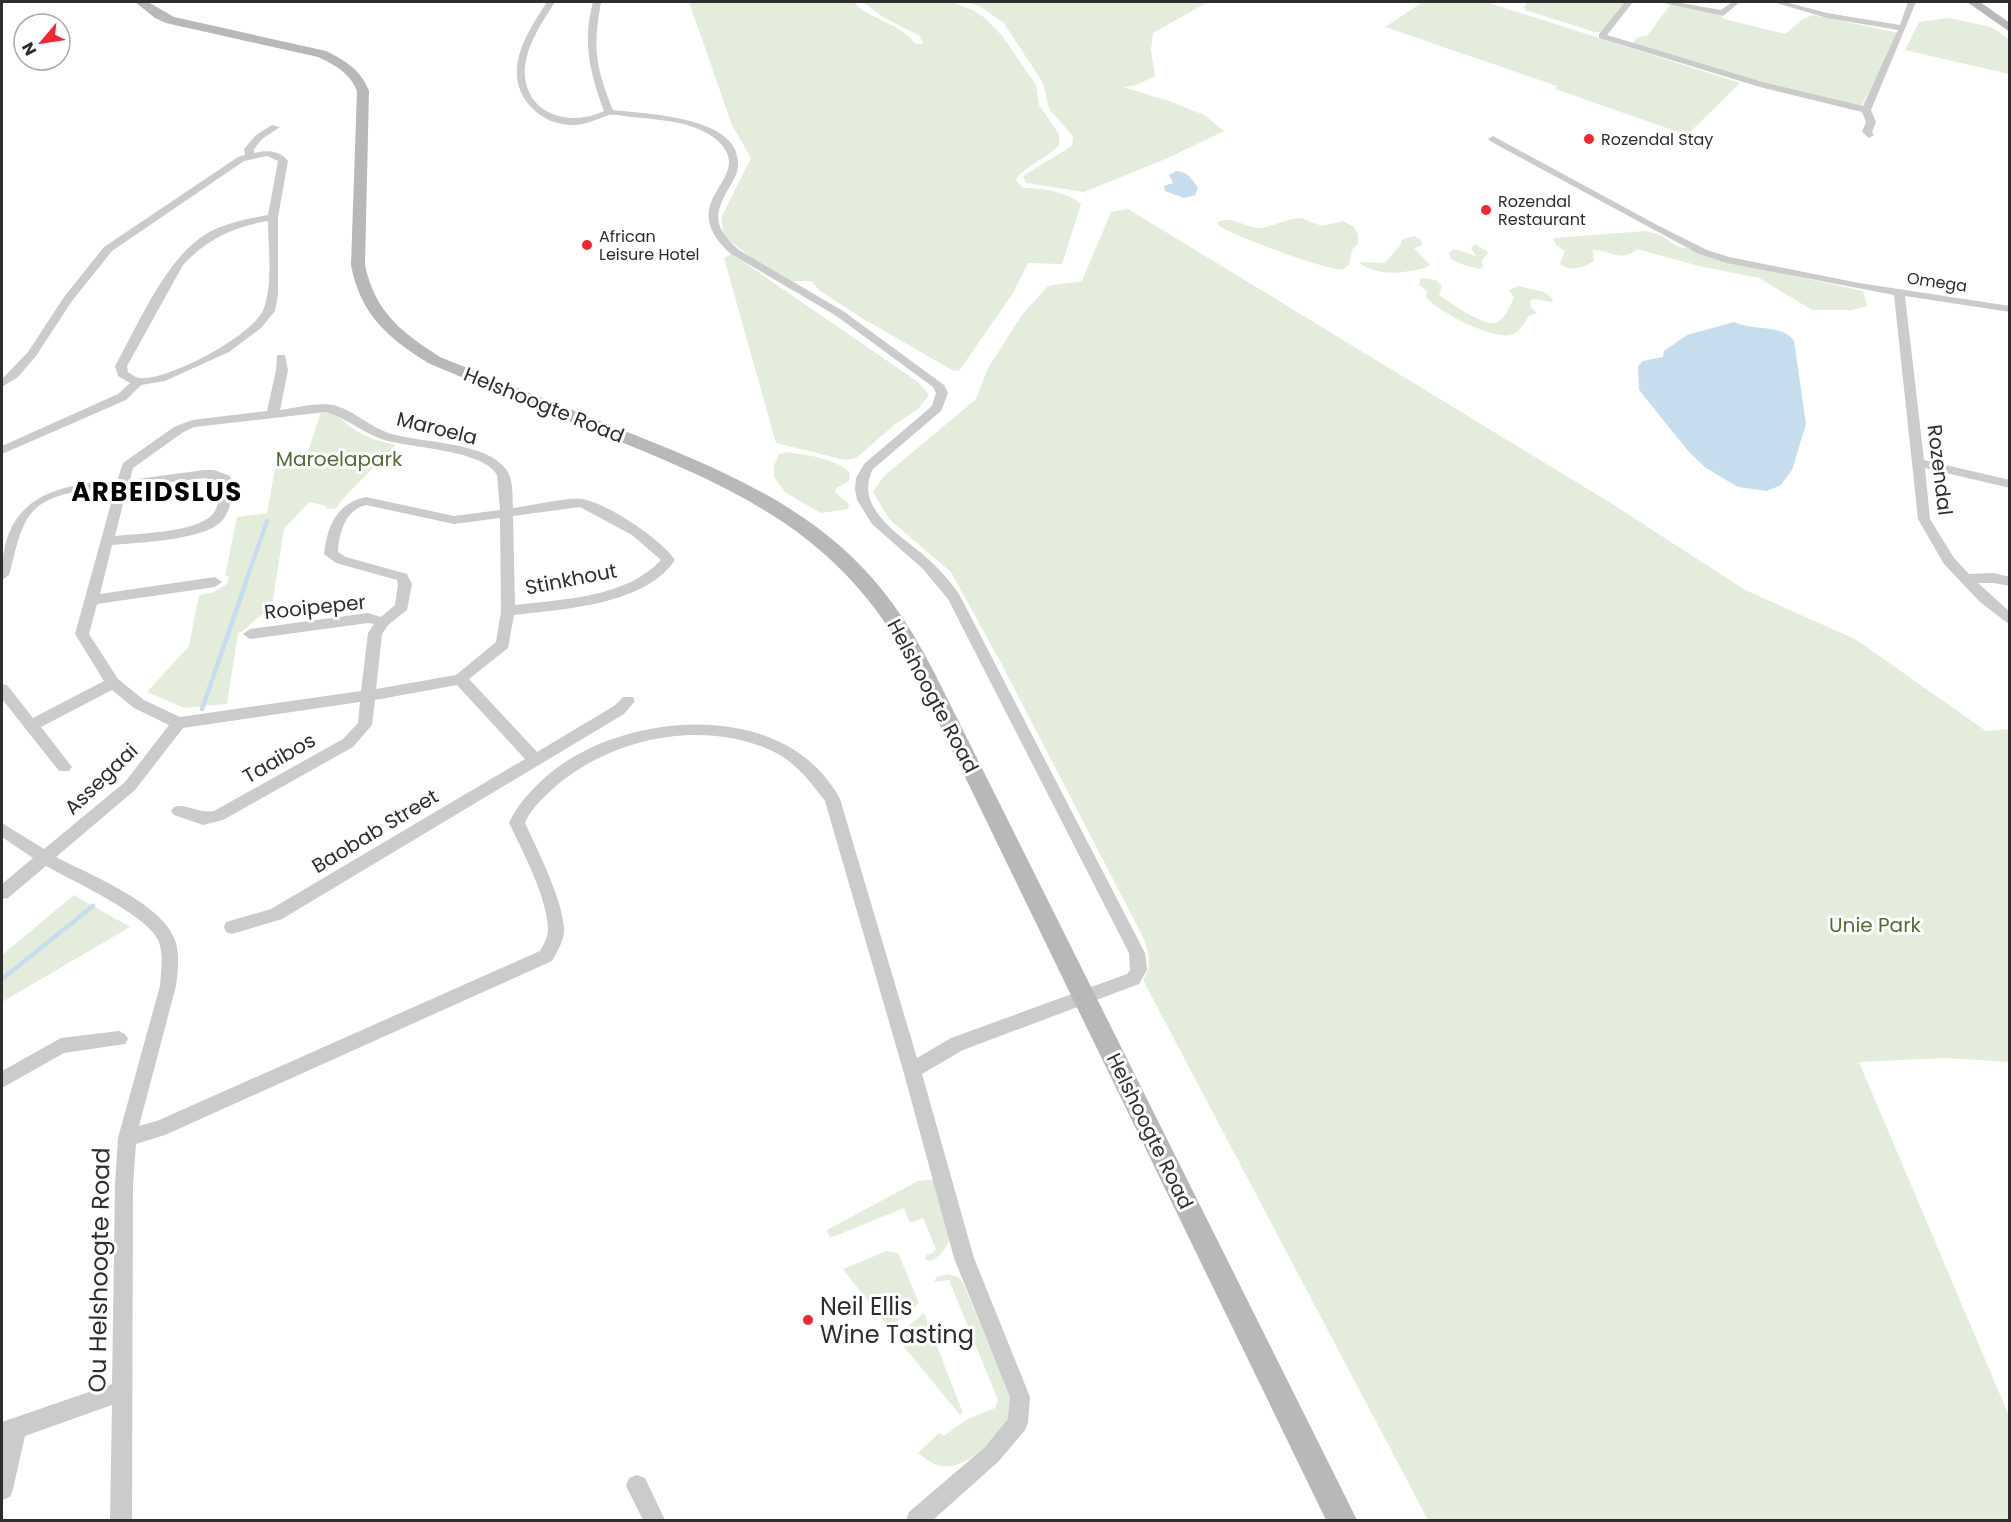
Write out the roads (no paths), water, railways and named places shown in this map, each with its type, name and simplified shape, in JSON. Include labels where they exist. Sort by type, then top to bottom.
[{"type":"main road","name":"Helshoogte Road","points":[[141,2],[153,12],[170,20],[322,54],[343,64],[359,80],[363,91],[358,265],[360,278],[364,293],[374,310],[400,338],[434,360],[726,479],[780,509],[816,535],[876,593],[905,635],[1342,1521]]},
{"type":"main road","points":[[1973,2],[2010,29]]},
{"type":"street","points":[[551,2],[525,47],[520,77],[525,96],[547,114],[562,121],[590,120],[609,112],[681,122],[717,135],[731,151],[734,162],[733,173],[716,201],[712,218],[715,231],[723,242],[735,252],[847,319],[938,385],[942,393],[937,408],[868,467],[862,478],[861,489],[866,504],[877,522],[943,581],[954,597],[1137,953],[1140,969],[1133,979],[957,1044],[912,1070]]},
{"type":"street","points":[[597,2],[590,39],[591,59],[609,112]]},
{"type":"street","points":[[1629,2],[1602,36],[1762,85],[1866,110]]},
{"type":"street","points":[[1664,2],[1723,13],[1736,2]]},
{"type":"street","points":[[1777,2],[1827,15],[1902,28]]},
{"type":"street","points":[[1869,135],[1867,132],[1871,122],[1866,110],[1902,33],[1912,2]]},
{"type":"street","points":[[250,156],[249,149],[254,142],[275,127]]},
{"type":"street","name":"Omega","points":[[1493,139],[1703,252],[1757,268],[1899,293],[2010,309]]},
{"type":"street","points":[[2,384],[14,375],[32,354],[68,299],[108,249],[241,159],[275,154],[282,161],[273,217],[273,294],[269,311],[257,326],[225,350],[161,379],[137,382],[122,374],[121,366],[178,264],[190,250],[220,230],[237,223],[273,217]]},
{"type":"street","name":"Rozendal","points":[[1899,293],[1924,519],[1939,547],[1965,579],[2010,620]]},
{"type":"street","points":[[273,414],[282,370],[281,357]]},
{"type":"street","points":[[2,450],[122,397],[137,382]]},
{"type":"street","name":"Maroela","points":[[326,408],[340,411],[376,433],[465,453],[493,464],[502,472],[506,487],[508,611],[503,644],[460,679],[421,688],[179,723],[139,704],[113,682],[92,653],[82,634],[122,484],[127,466],[178,430],[192,424],[326,408]]},
{"type":"street","points":[[1919,463],[2010,484]]},
{"type":"street","points":[[2,575],[19,524],[32,506],[61,492],[214,474],[226,479],[227,486],[221,513],[206,526],[107,541]]},
{"type":"street","points":[[383,622],[402,607],[405,584],[402,577],[341,560],[331,554],[335,528],[353,504],[366,501],[454,520],[506,513]]},
{"type":"street","name":"Stinkhout","points":[[506,513],[581,503],[637,532],[662,552],[668,560],[663,568],[622,592],[508,611]]},
{"type":"street","points":[[1965,579],[1994,578],[2010,582]]},
{"type":"street","points":[[90,600],[215,582]]},
{"type":"street","name":"Rooipeper","points":[[250,634],[368,618],[383,622]]},
{"type":"street","name":"Taaibos","points":[[179,811],[203,819],[218,816],[348,743],[365,725],[375,633],[383,622]]},
{"type":"street","points":[[460,679],[536,760]]},
{"type":"street","points":[[31,726],[113,682]]},
{"type":"street","points":[[2,689],[64,767]]},
{"type":"street","name":"Baobab Street","points":[[232,927],[276,914],[619,710],[628,701]]},
{"type":"street","name":"Assegaai","points":[[2,893],[130,786],[179,723]]},
{"type":"street","points":[[127,1138],[159,1129],[546,956],[557,929],[553,913],[517,823],[520,814],[547,783],[561,770],[589,753],[622,739],[696,728],[730,732],[780,748],[811,768],[824,782],[832,799],[912,1070],[964,1258],[1020,1396],[1018,1423],[992,1454],[917,1521]]},
{"type":"street","name":"Ou Helshoogte Road","points":[[2,829],[45,858],[135,907],[160,928],[167,941],[170,964],[168,986],[127,1138],[123,1184],[121,1521]]},
{"type":"street","points":[[2,1080],[61,1046],[119,1039]]},
{"type":"street","points":[[2,1489],[9,1431],[122,1391]]},
{"type":"street","points":[[638,1486],[654,1521]]},
{"type":"water","points":[[1176,171],[1187,174],[1192,179],[1198,188],[1195,195],[1184,198],[1165,191],[1164,186],[1173,183],[1169,175]]},
{"type":"water","points":[[1734,322],[1782,332],[1794,341],[1806,424],[1792,470],[1781,485],[1767,491],[1738,487],[1706,468],[1689,452],[1639,390],[1638,366],[1643,361],[1663,357],[1664,351],[1687,335]]},
{"type":"waterway","points":[[245,584],[267,521]]},
{"type":"waterway","points":[[202,709],[246,582]]},
{"type":"waterway","points":[[2,979],[93,906]]},
{"type":"place","name":"Rozendal Stay","points":[[1589,139]]},
{"type":"place","name":"Rozendal Restaurant","points":[[1486,210]]},
{"type":"place","name":"African Leisure Hotel","points":[[587,245]]},
{"type":"place","name":"Neil Ellis Wine Tasting","points":[[808,1320]]},
{"type":"district","name":"ARBEIDSLUS","points":[[157,492]]},
{"type":"park label","name":"Maroelapark","points":[[339,459]]},
{"type":"park label","name":"Unie Park","points":[[1875,925]]}]
